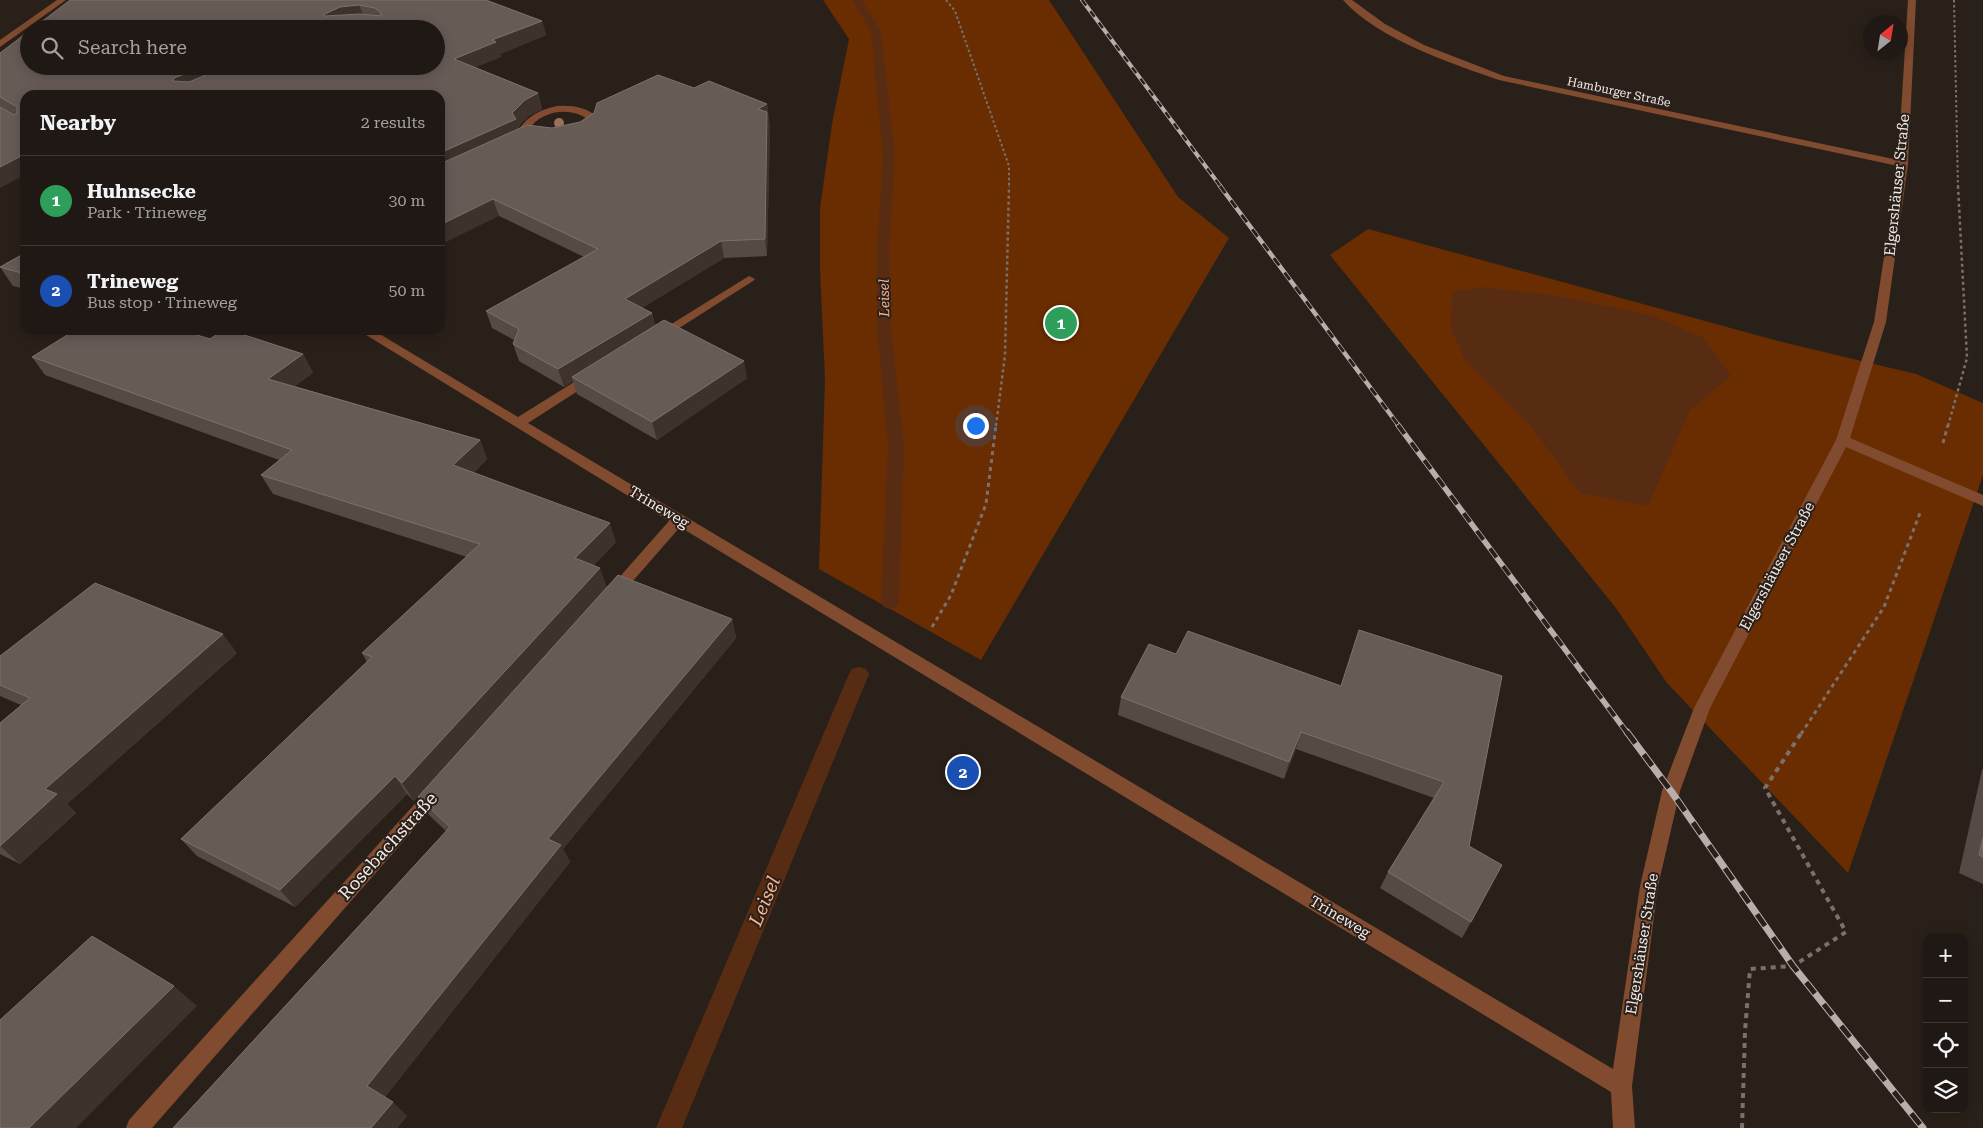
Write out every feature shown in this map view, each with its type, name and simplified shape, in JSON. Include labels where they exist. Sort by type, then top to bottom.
[{"type":"street","points":[[34,20],[62,0]]},
{"type":"street","name":"Hamburger Straße","points":[[1347,0],[1367,17],[1402,37],[1450,61],[1502,78],[1903,164]]},
{"type":"street","name":"Elgershäuser Straße","points":[[1624,1128],[1621,1086],[1649,886],[1671,791],[1702,708],[1844,440],[1880,322],[1903,164],[1912,0]]},
{"type":"street","points":[[0,44],[20,30]]},
{"type":"street","points":[[530,138],[524,129],[528,121],[540,114],[557,109],[574,109],[588,112],[594,119],[592,127],[580,134],[571,136]]},
{"type":"street","points":[[650,341],[749,279]]},
{"type":"street","name":"Trineweg","points":[[372,335],[1621,1086]]},
{"type":"street","points":[[518,423],[601,372]]},
{"type":"street","points":[[1844,440],[1983,501]]},
{"type":"street","points":[[600,608],[679,519]]},
{"type":"street","name":"Rosebachstraße","points":[[137,1128],[448,779]]},
{"type":"path","points":[[912,660],[951,595],[986,504],[1006,355],[1009,166],[954,12],[946,0]]},
{"type":"path","points":[[1742,1128],[1745,1030],[1750,969],[1794,966],[1846,932],[1765,788],[1884,607],[1932,480],[1966,358],[1958,177],[1954,0]]},
{"type":"shaded area","points":[[823,0],[1049,0],[1178,197],[1229,238],[981,660],[819,569],[825,379],[820,269],[820,208],[832,124],[849,39]]},
{"type":"shaded area","points":[[1368,229],[1782,342],[1916,374],[1983,403],[1983,475],[1848,873],[1667,683],[1616,608],[1330,255]]},
{"type":"shaded area","points":[[1481,287],[1553,295],[1651,315],[1704,338],[1731,376],[1690,410],[1648,506],[1580,493],[1531,426],[1465,360],[1451,328],[1452,292]]},
{"type":"building","points":[[70,0],[486,0],[542,21],[492,40],[496,42],[454,59],[538,93],[525,100],[512,113],[516,119],[445,151],[445,90],[20,90],[20,157],[0,167],[0,107],[14,115],[17,113],[17,107],[0,97],[0,53],[20,38],[20,75],[182,75],[174,78],[173,81],[189,82],[206,75],[445,75],[445,20],[44,20]],"holes":[[[359,5],[375,8],[381,13],[381,16],[360,14],[323,15],[340,7]]]},
{"type":"building","points":[[658,75],[694,88],[709,81],[767,104],[758,109],[767,112],[765,239],[721,241],[625,299],[652,313],[558,369],[513,344],[519,329],[486,311],[598,249],[493,199],[445,223],[445,162],[527,125],[552,128],[580,122],[594,113],[597,103]]},
{"type":"building","points":[[20,256],[20,273],[0,267]]},
{"type":"building","points":[[664,320],[744,361],[652,422],[572,377]]},
{"type":"building","points":[[67,335],[197,335],[210,339],[216,335],[244,335],[303,354],[268,379],[480,440],[453,465],[610,523],[575,558],[600,568],[402,783],[395,776],[280,890],[181,839],[372,657],[362,653],[480,544],[261,475],[292,450],[32,357]]},
{"type":"building","points":[[618,575],[732,619],[548,839],[561,845],[367,1086],[393,1102],[371,1128],[173,1128],[450,827],[418,797]]},
{"type":"building","points":[[95,583],[223,634],[45,789],[57,794],[0,846],[0,723],[30,698],[0,685],[0,656]]},
{"type":"building","points":[[1359,630],[1502,676],[1469,846],[1502,865],[1471,922],[1388,872],[1444,782],[1301,732],[1289,762],[1121,697],[1149,644],[1176,654],[1188,631],[1341,686]]},
{"type":"building","points":[[1983,838],[1983,857],[1979,855]]},
{"type":"building","points":[[92,936],[174,986],[29,1128],[0,1128],[0,1020]]},
{"type":"waterway","name":"Leisel","points":[[857,0],[876,31],[889,157],[883,248],[884,329],[896,447],[890,602]]},
{"type":"waterway","name":"Leisel","points":[[669,1128],[859,674]]},
{"type":"railway","points":[[1082,0],[1221,187]]},
{"type":"railway","points":[[1220,186],[1399,426]]},
{"type":"railway","points":[[1398,425],[1628,734]]},
{"type":"railway","points":[[1627,732],[1671,791],[1793,966],[1923,1128]]},
{"type":"place","name":"Huhnsecke","points":[[1061,323]]},
{"type":"place","name":"Trineweg","points":[[963,772]]}]
